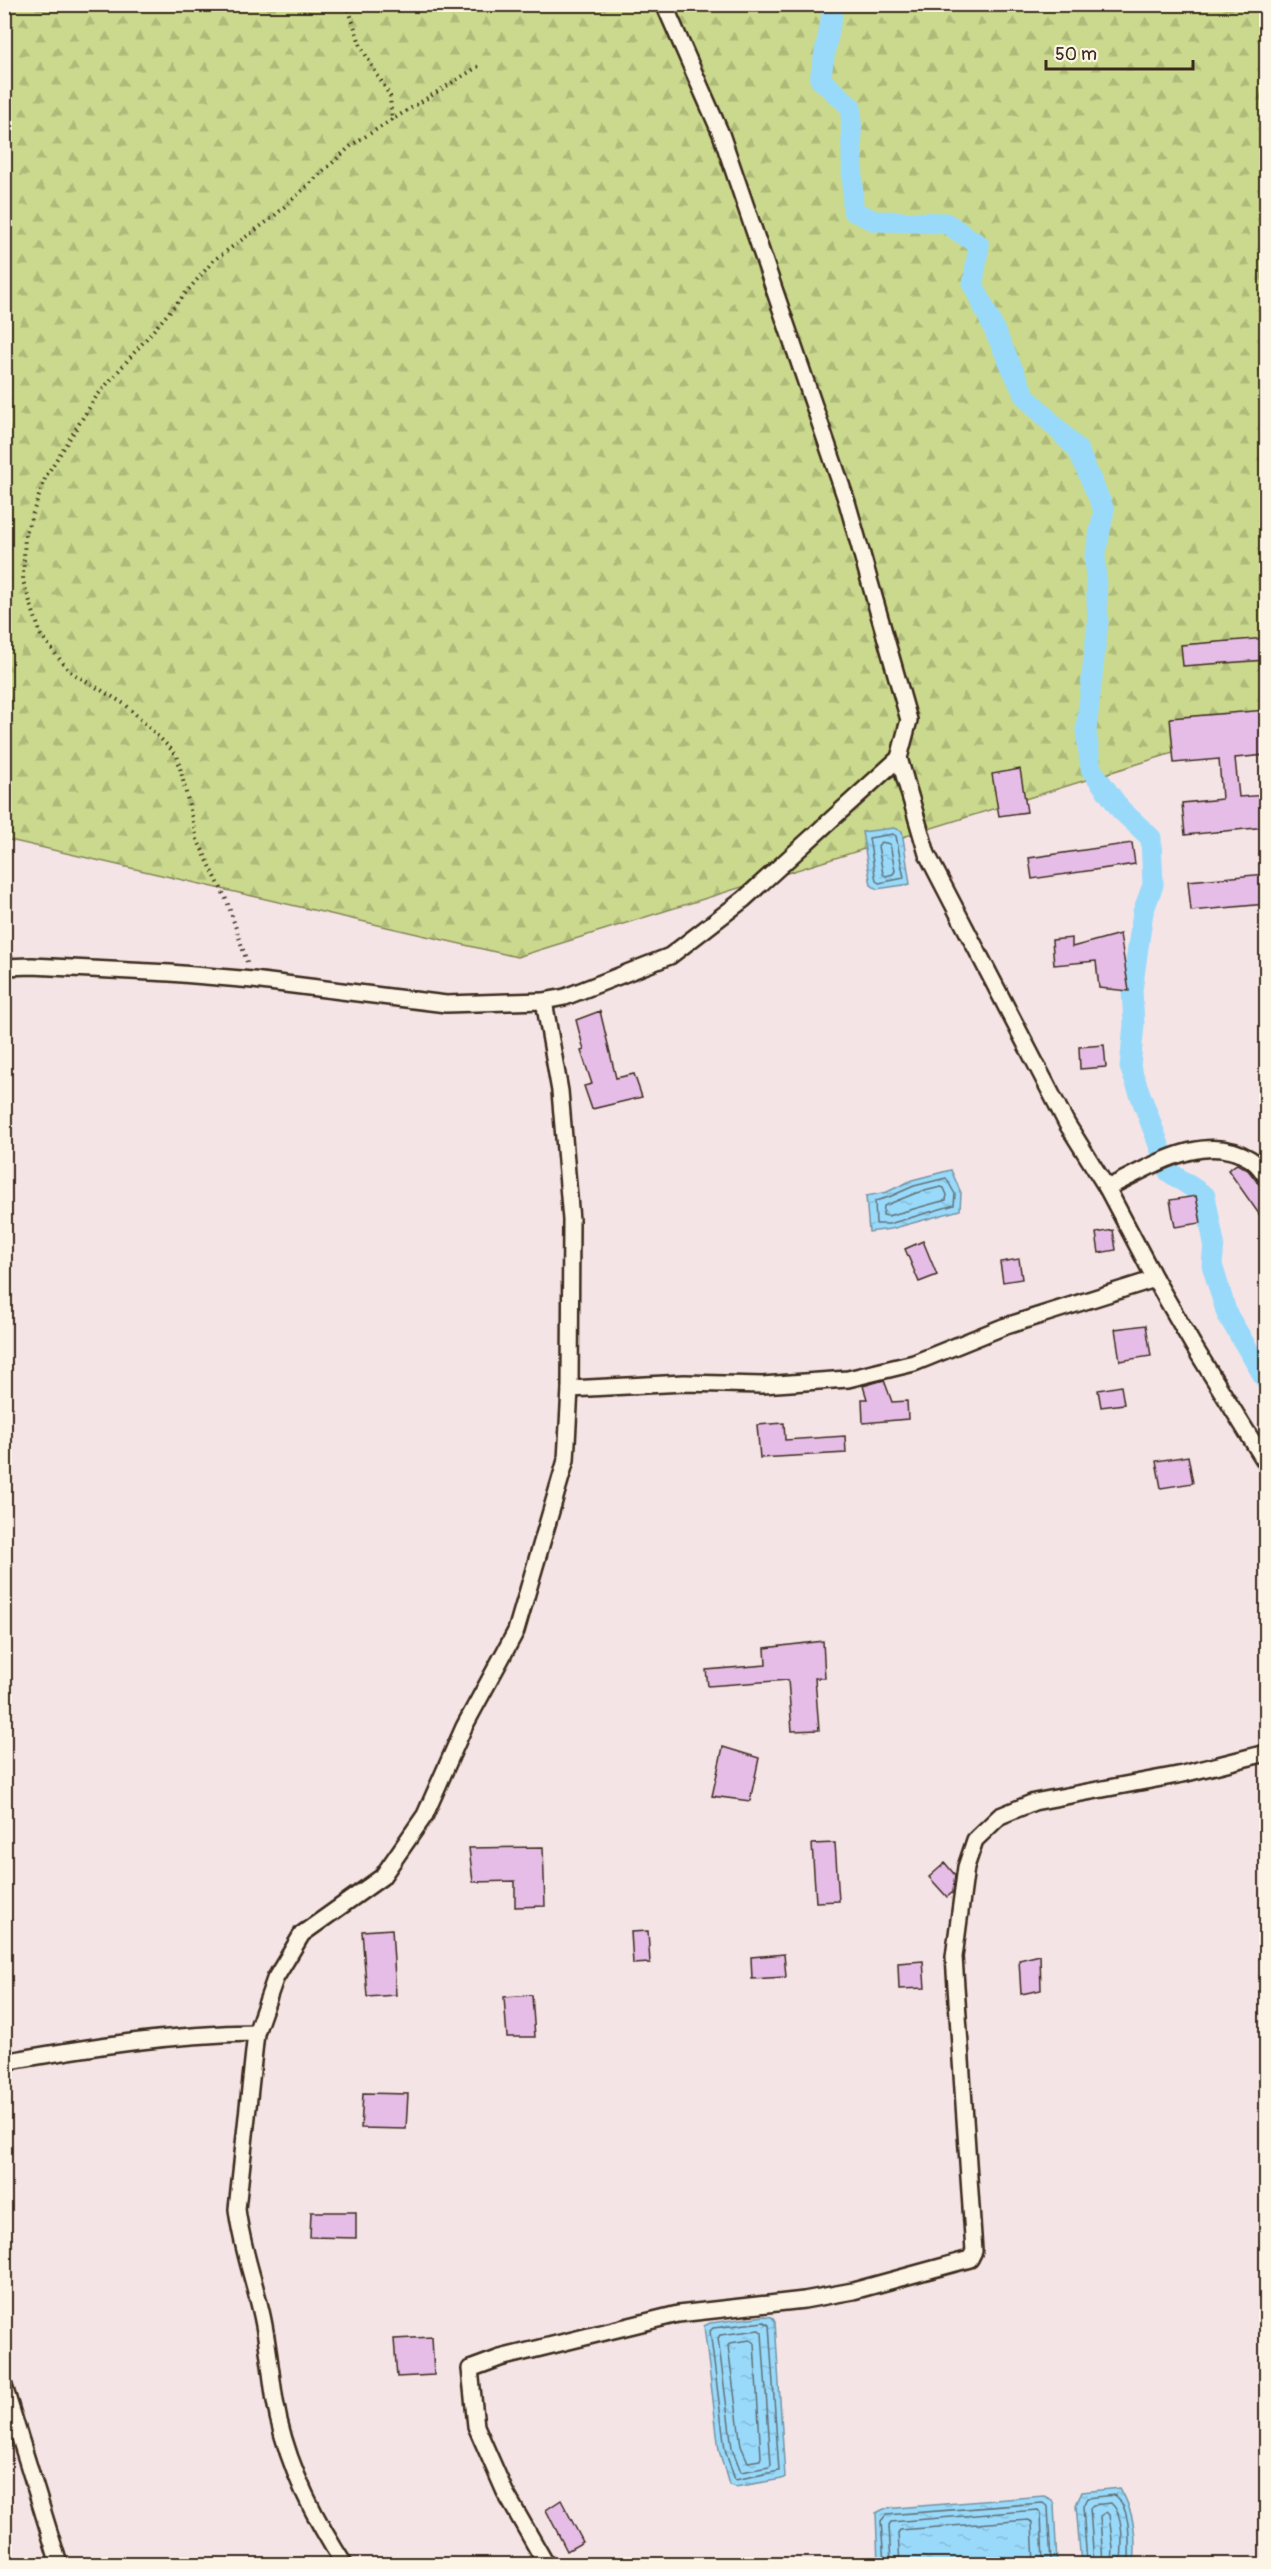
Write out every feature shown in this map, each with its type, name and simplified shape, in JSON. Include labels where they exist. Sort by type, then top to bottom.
[{"type":"street","points":[[664,4],[721,134],[847,502],[909,720],[899,758],[927,854],[1066,1124],[1107,1188],[1155,1279],[1266,1463]]},
{"type":"street","points":[[4,967],[44,966],[252,980],[446,1004],[544,1001],[565,998],[670,956],[744,899],[899,758]]},
{"type":"street","points":[[344,2565],[323,2532],[296,2472],[275,2403],[260,2307],[240,2235],[237,2209],[256,2033],[275,1979],[302,1934],[382,1877],[425,1815],[464,1727],[516,1631],[566,1460],[570,1389],[570,1220],[560,1091],[544,1001]]},
{"type":"street","points":[[1107,1188],[1177,1154],[1212,1149],[1232,1151],[1252,1160],[1266,1176]]},
{"type":"street","points":[[570,1389],[684,1383],[762,1385],[848,1379],[914,1363],[1003,1327],[1155,1279]]},
{"type":"street","points":[[546,2565],[505,2492],[476,2426],[470,2370],[500,2358],[678,2314],[804,2300],[854,2291],[970,2259],[974,2252],[974,2240],[954,1957],[966,1867],[975,1840],[1000,1816],[1034,1802],[1183,1774],[1266,1753]]},
{"type":"street","points":[[4,2062],[101,2045],[209,2034],[256,2033]]},
{"type":"street","points":[[4,2386],[59,2565]]},
{"type":"path","points":[[346,4],[362,47],[390,96],[392,121]]},
{"type":"path","points":[[252,980],[227,901],[197,839],[177,755],[126,705],[69,671],[41,635],[23,581],[25,535],[46,476],[96,397],[214,260],[272,218],[352,144],[479,66]]},
{"type":"green space","points":[[5,5],[1266,5],[1266,724],[517,957],[5,839]]},
{"type":"water","points":[[894,828],[902,831],[910,884],[877,889],[871,885],[862,832]]},
{"type":"water","points":[[951,1170],[961,1193],[960,1210],[891,1229],[869,1232],[866,1196],[887,1192],[912,1180]]},
{"type":"water","points":[[772,2317],[775,2322],[785,2477],[735,2487],[729,2485],[719,2450],[704,2326],[710,2323]]},
{"type":"water","points":[[1120,2488],[1129,2506],[1133,2525],[1134,2564],[1081,2564],[1076,2505],[1082,2492]]},
{"type":"water","points":[[1044,2496],[1052,2500],[1054,2505],[1057,2564],[878,2564],[876,2513],[884,2509]]},
{"type":"building","points":[[1266,638],[1266,660],[1183,666],[1181,645]]},
{"type":"building","points":[[1266,710],[1266,755],[1235,758],[1239,797],[1266,795],[1266,827],[1185,835],[1182,803],[1222,799],[1219,759],[1174,763],[1170,718]]},
{"type":"building","points":[[1020,769],[1027,812],[999,816],[992,774]]},
{"type":"building","points":[[1132,843],[1135,864],[1032,879],[1029,858]]},
{"type":"building","points":[[1266,874],[1266,904],[1191,911],[1188,881]]},
{"type":"building","points":[[1120,934],[1129,991],[1099,988],[1096,961],[1054,965],[1052,940],[1072,938],[1072,947]]},
{"type":"building","points":[[600,1011],[616,1078],[634,1074],[642,1097],[592,1109],[584,1086],[592,1084],[581,1051],[584,1050],[576,1020]]},
{"type":"building","points":[[1104,1045],[1106,1067],[1080,1069],[1079,1047]]},
{"type":"building","points":[[1237,1164],[1248,1170],[1261,1187],[1266,1186],[1266,1224],[1228,1170]]},
{"type":"building","points":[[1196,1196],[1201,1223],[1175,1227],[1170,1200]]},
{"type":"building","points":[[1113,1230],[1116,1250],[1099,1253],[1096,1233]]},
{"type":"building","points":[[923,1241],[937,1275],[919,1282],[905,1249]]},
{"type":"building","points":[[1019,1259],[1022,1279],[1003,1282],[1000,1262]]},
{"type":"building","points":[[1146,1325],[1151,1356],[1120,1361],[1115,1329]]},
{"type":"building","points":[[884,1380],[892,1402],[907,1401],[908,1419],[863,1423],[862,1399],[867,1399],[863,1386]]},
{"type":"building","points":[[1121,1386],[1124,1404],[1101,1407],[1098,1390]]},
{"type":"building","points":[[784,1423],[785,1440],[845,1436],[846,1453],[760,1458],[757,1425]]},
{"type":"building","points":[[1188,1456],[1193,1483],[1161,1488],[1156,1461]]},
{"type":"building","points":[[823,1641],[825,1678],[815,1678],[819,1730],[792,1731],[788,1680],[708,1686],[706,1670],[766,1665],[765,1648]]},
{"type":"building","points":[[723,1747],[759,1758],[750,1801],[712,1796]]},
{"type":"building","points":[[835,1843],[839,1901],[816,1902],[812,1844]]},
{"type":"building","points":[[543,1847],[545,1906],[515,1907],[515,1881],[473,1882],[469,1848]]},
{"type":"building","points":[[945,1863],[955,1875],[953,1892],[947,1897],[929,1877]]},
{"type":"building","points":[[392,1929],[396,1995],[367,1997],[362,1931]]},
{"type":"building","points":[[648,1931],[650,1963],[633,1964],[631,1932]]},
{"type":"building","points":[[784,1954],[786,1977],[752,1979],[751,1957]]},
{"type":"building","points":[[1040,1955],[1041,1990],[1021,1994],[1019,1960]]},
{"type":"building","points":[[923,1961],[925,1988],[899,1989],[898,1963]]},
{"type":"building","points":[[532,1995],[535,2037],[507,2037],[504,1997]]},
{"type":"building","points":[[363,2093],[408,2094],[406,2129],[361,2128]]},
{"type":"building","points":[[311,2212],[356,2212],[356,2238],[310,2237]]},
{"type":"building","points":[[432,2337],[434,2375],[397,2377],[394,2339]]},
{"type":"building","points":[[561,2500],[583,2542],[567,2551],[546,2510]]},
{"type":"waterway","points":[[826,4],[833,9],[820,79],[851,107],[853,211],[875,221],[946,223],[979,245],[973,284],[1025,396],[1078,450],[1104,510],[1095,557],[1098,622],[1086,731],[1091,769],[1121,810],[1151,838],[1153,885],[1143,912],[1132,990],[1134,1024],[1130,1067],[1169,1172],[1205,1196],[1214,1243],[1212,1265],[1227,1314],[1266,1380]]}]
